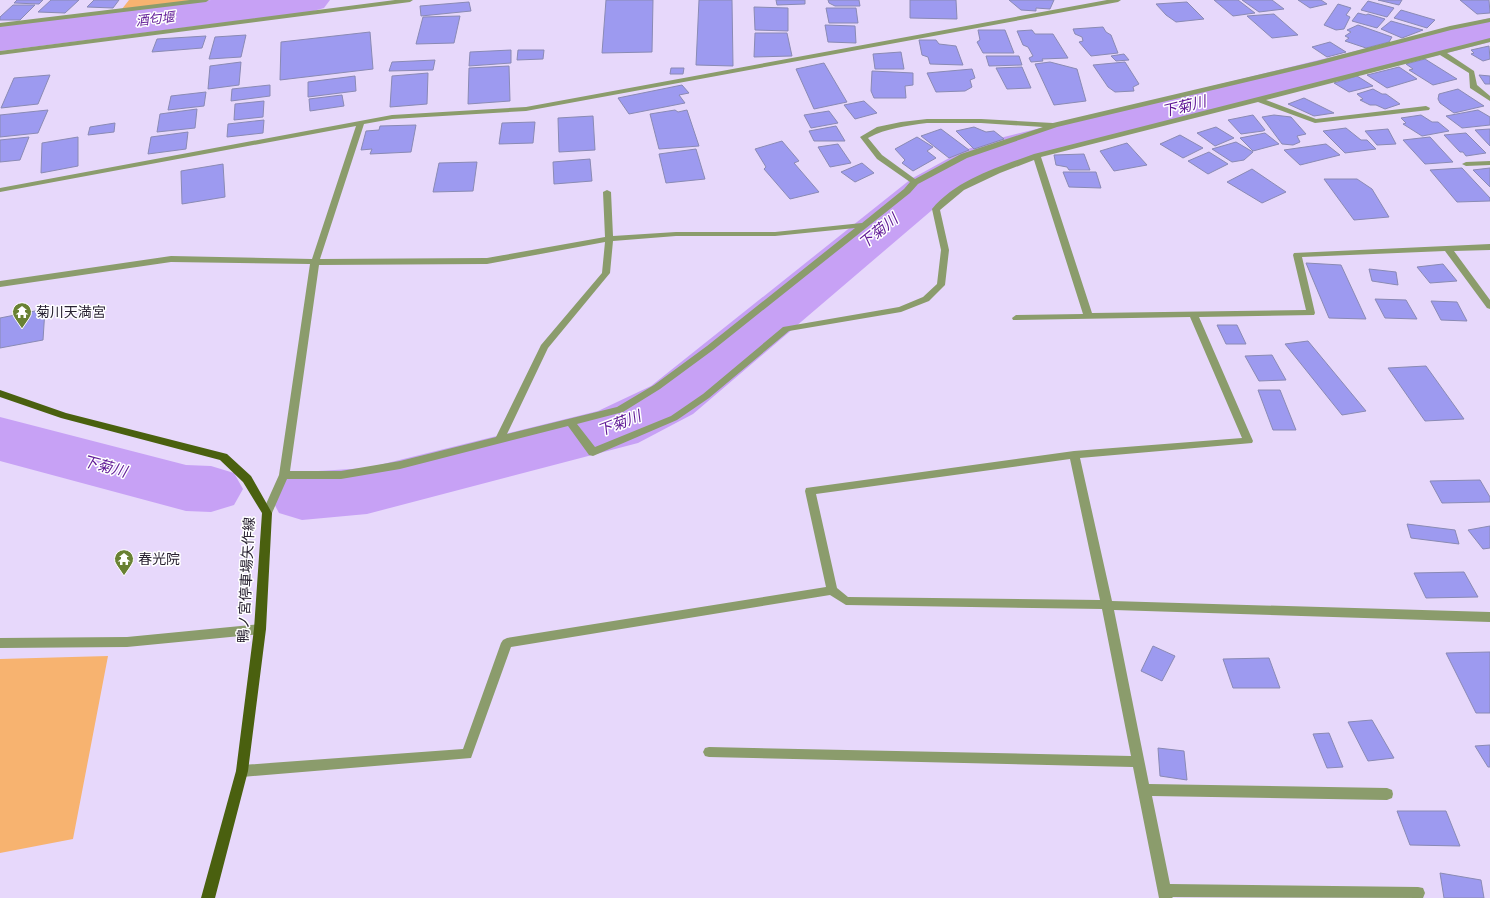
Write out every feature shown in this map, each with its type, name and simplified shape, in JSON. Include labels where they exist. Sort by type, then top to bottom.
[{"type":"main road","name":"鴨ノ宮停車場矢作線","points":[[0,392],[64,416],[223,457],[247,478],[267,513],[260,629],[242,771],[208,898]]},
{"type":"street","points":[[0,25],[206,0]]},
{"type":"street","points":[[0,52],[410,0]]},
{"type":"street","points":[[0,190],[392,118],[526,109],[1118,0]]},
{"type":"street","points":[[284,475],[341,475],[400,465],[620,410],[657,387],[710,348],[915,182],[964,156],[1055,125],[1310,65],[1450,28],[1490,20]]},
{"type":"street","points":[[570,422],[593,452],[674,418],[706,396],[786,329],[901,309],[926,299],[941,285],[942,278],[945,250],[936,209],[961,188],[996,170],[1037,156],[1490,40]]},
{"type":"street","points":[[1442,53],[1472,72],[1473,86],[1490,99]]},
{"type":"street","points":[[1260,100],[1315,121],[1426,108]]},
{"type":"street","points":[[915,182],[890,166],[870,149],[864,137],[872,131],[914,122],[960,120],[1055,125]]},
{"type":"street","points":[[267,513],[284,475],[315,262],[361,123]]},
{"type":"street","points":[[1037,156],[1088,316]]},
{"type":"street","points":[[1466,164],[1490,163]]},
{"type":"street","points":[[500,439],[544,347],[606,273],[609,239],[607,192]]},
{"type":"street","points":[[0,284],[171,259],[315,262],[486,261],[609,239],[676,234],[775,234],[862,225]]},
{"type":"street","points":[[1016,318],[1311,313],[1297,255],[1490,247]]},
{"type":"street","points":[[1448,249],[1490,306]]},
{"type":"street","points":[[1193,314],[1248,441],[1074,455],[810,491],[832,590],[846,601],[1108,605],[1490,618]]},
{"type":"street","points":[[1074,455],[1108,605],[1166,894],[1418,893]]},
{"type":"street","points":[[242,771],[467,754],[507,643],[832,590]]},
{"type":"street","points":[[0,643],[127,642],[260,629]]},
{"type":"street","points":[[709,752],[1139,762]]},
{"type":"street","points":[[1145,790],[1387,794]]},
{"type":"shaded area","points":[[129,0],[197,0],[122,9]]},
{"type":"shaded area","points":[[108,656],[73,839],[0,853],[0,659]]},
{"type":"building","points":[[17,0],[43,0],[39,4],[14,3]]},
{"type":"building","points":[[51,0],[79,0],[65,13],[38,12]]},
{"type":"building","points":[[94,0],[119,0],[113,8],[87,7]]},
{"type":"building","points":[[606,0],[653,0],[652,52],[602,53]]},
{"type":"building","points":[[699,0],[732,0],[733,66],[696,65]]},
{"type":"building","points":[[776,0],[805,0],[805,4],[777,5]]},
{"type":"building","points":[[828,0],[859,0],[860,6],[835,6],[829,3]]},
{"type":"building","points":[[910,0],[956,0],[957,19],[910,18]]},
{"type":"building","points":[[1009,0],[1054,0],[1050,9],[1036,8],[1036,11],[1021,10]]},
{"type":"building","points":[[1214,0],[1238,0],[1255,13],[1233,16]]},
{"type":"building","points":[[1242,0],[1272,0],[1284,9],[1259,12]]},
{"type":"building","points":[[1298,0],[1321,0],[1327,4],[1310,8]]},
{"type":"building","points":[[1378,0],[1402,0],[1399,5]]},
{"type":"building","points":[[1460,0],[1489,0],[1490,13],[1477,14]]},
{"type":"building","points":[[1368,1],[1394,8],[1387,17],[1361,10]]},
{"type":"building","points":[[469,2],[471,11],[421,16],[420,6]]},
{"type":"building","points":[[1187,2],[1204,19],[1176,22],[1166,15],[1156,4]]},
{"type":"building","points":[[1338,4],[1351,8],[1346,15],[1350,17],[1344,29],[1336,30],[1324,25]]},
{"type":"building","points":[[13,5],[35,5],[20,20],[0,20],[0,17]]},
{"type":"building","points":[[754,7],[788,8],[788,31],[755,30]]},
{"type":"building","points":[[826,8],[856,8],[858,23],[829,23]]},
{"type":"building","points":[[1401,10],[1435,20],[1427,28],[1394,18]]},
{"type":"building","points":[[1358,13],[1385,19],[1377,28],[1352,21]]},
{"type":"building","points":[[1274,14],[1298,35],[1272,38],[1247,16]]},
{"type":"building","points":[[460,16],[454,43],[416,44],[423,17]]},
{"type":"building","points":[[1391,21],[1423,30],[1402,38],[1381,29]]},
{"type":"building","points":[[825,25],[855,26],[856,43],[828,42]]},
{"type":"building","points":[[1358,25],[1392,37],[1389,42],[1366,48],[1345,41],[1349,38],[1345,36],[1351,32],[1347,30]]},
{"type":"building","points":[[1103,27],[1106,32],[1111,35],[1118,53],[1091,56],[1079,42],[1083,41],[1082,37],[1075,34],[1073,29]]},
{"type":"building","points":[[978,30],[1005,30],[1014,53],[983,53],[977,42],[980,40]]},
{"type":"building","points":[[1032,30],[1035,34],[1053,34],[1068,58],[1042,59],[1043,61],[1031,62],[1029,58],[1033,56],[1028,47],[1023,45],[1017,31]]},
{"type":"building","points":[[370,32],[373,69],[280,80],[281,42]]},
{"type":"building","points":[[755,33],[787,33],[792,56],[754,57]]},
{"type":"building","points":[[246,35],[241,57],[209,59],[215,37]]},
{"type":"building","points":[[206,36],[202,48],[152,52],[157,39]]},
{"type":"building","points":[[919,40],[936,40],[939,44],[956,46],[963,65],[930,64],[928,57],[922,55]]},
{"type":"building","points":[[1330,42],[1346,52],[1327,57],[1312,47]]},
{"type":"building","points":[[1489,46],[1490,59],[1483,61],[1471,54],[1474,53],[1471,50]]},
{"type":"building","points":[[511,50],[511,63],[469,66],[470,52]]},
{"type":"building","points":[[518,50],[544,50],[543,59],[517,60]]},
{"type":"building","points":[[901,52],[904,69],[875,69],[873,54]]},
{"type":"building","points":[[1124,54],[1129,60],[1116,61],[1111,56]]},
{"type":"building","points":[[986,56],[1019,56],[1022,65],[989,66]]},
{"type":"building","points":[[1425,59],[1457,79],[1433,85],[1409,70],[1413,69],[1406,64]]},
{"type":"building","points":[[435,60],[433,70],[389,71],[392,62]]},
{"type":"building","points":[[241,62],[239,85],[208,89],[210,66]]},
{"type":"building","points":[[1050,62],[1077,69],[1086,101],[1054,105],[1035,64]]},
{"type":"building","points":[[1125,62],[1139,84],[1133,87],[1134,91],[1115,92],[1108,87],[1093,65]]},
{"type":"building","points":[[824,63],[847,102],[814,109],[796,69]]},
{"type":"building","points":[[509,66],[510,101],[468,104],[469,68]]},
{"type":"building","points":[[1022,67],[1031,88],[1007,89],[996,68]]},
{"type":"building","points":[[1399,67],[1417,79],[1387,88],[1367,75]]},
{"type":"building","points":[[671,68],[684,68],[683,74],[670,74]]},
{"type":"building","points":[[972,69],[975,78],[970,80],[972,87],[965,91],[936,92],[927,73]]},
{"type":"building","points":[[872,71],[913,73],[913,85],[905,86],[906,98],[874,98],[871,91]]},
{"type":"building","points":[[428,73],[427,104],[390,107],[392,76]]},
{"type":"building","points":[[50,75],[38,104],[1,108],[14,78]]},
{"type":"building","points":[[1479,75],[1490,76],[1490,84],[1485,84]]},
{"type":"building","points":[[355,76],[356,91],[308,97],[308,82]]},
{"type":"building","points":[[1357,76],[1373,86],[1349,92],[1334,83]]},
{"type":"building","points":[[270,85],[270,96],[231,101],[232,89]]},
{"type":"building","points":[[682,85],[689,93],[679,95],[685,103],[629,114],[618,98]]},
{"type":"building","points":[[1373,89],[1382,94],[1386,94],[1400,104],[1385,109],[1376,105],[1370,105],[1360,100],[1363,99],[1357,94]]},
{"type":"building","points":[[1458,89],[1484,106],[1454,113],[1440,103],[1438,99],[1439,94]]},
{"type":"building","points":[[206,92],[204,106],[168,110],[171,96]]},
{"type":"building","points":[[342,95],[344,106],[310,111],[309,99]]},
{"type":"building","points":[[1304,98],[1334,113],[1314,116],[1288,104]]},
{"type":"building","points":[[264,101],[263,117],[234,120],[235,104]]},
{"type":"building","points":[[864,101],[877,113],[855,119],[844,105]]},
{"type":"building","points":[[197,109],[195,128],[157,132],[160,114]]},
{"type":"building","points":[[48,110],[38,133],[0,137],[0,115]]},
{"type":"building","points":[[675,110],[678,112],[687,110],[699,146],[659,149],[650,114]]},
{"type":"building","points":[[1478,110],[1490,117],[1490,125],[1462,128],[1446,116]]},
{"type":"building","points":[[829,111],[838,123],[811,128],[804,115]]},
{"type":"building","points":[[1253,115],[1265,130],[1241,134],[1228,120]]},
{"type":"building","points":[[1274,115],[1291,117],[1306,134],[1297,136],[1300,142],[1293,145],[1282,144],[1262,117]]},
{"type":"building","points":[[1421,115],[1432,122],[1438,122],[1449,131],[1422,136],[1403,124],[1406,123],[1401,118]]},
{"type":"building","points":[[593,116],[595,150],[559,152],[558,118]]},
{"type":"building","points":[[264,120],[263,133],[227,137],[228,124]]},
{"type":"building","points":[[535,122],[533,143],[499,144],[502,123]]},
{"type":"building","points":[[115,123],[114,132],[88,135],[90,127]]},
{"type":"building","points":[[416,125],[411,152],[370,154],[372,149],[361,150],[366,131],[379,130],[380,126]]},
{"type":"building","points":[[836,126],[845,141],[814,141],[809,131]]},
{"type":"building","points":[[974,127],[986,132],[994,131],[1004,139],[974,149],[956,131]]},
{"type":"building","points":[[1216,127],[1234,138],[1215,146],[1197,133]]},
{"type":"building","points":[[1346,128],[1361,140],[1367,140],[1376,149],[1345,153],[1323,131]]},
{"type":"building","points":[[941,129],[969,150],[949,158],[921,136]]},
{"type":"building","points":[[1388,129],[1396,144],[1377,145],[1365,131]]},
{"type":"building","points":[[1490,129],[1490,146],[1475,130]]},
{"type":"building","points":[[188,132],[186,149],[148,154],[151,137]]},
{"type":"building","points":[[1265,133],[1279,144],[1253,151],[1240,138]]},
{"type":"building","points":[[1466,133],[1486,153],[1466,156],[1463,152],[1460,152],[1444,135]]},
{"type":"building","points":[[1180,135],[1203,148],[1183,158],[1160,144]]},
{"type":"building","points":[[29,137],[20,160],[0,162],[0,140]]},
{"type":"building","points":[[78,137],[78,166],[41,173],[42,143]]},
{"type":"building","points":[[917,137],[933,147],[927,151],[936,158],[913,171],[902,163],[905,160],[895,149]]},
{"type":"building","points":[[1430,137],[1453,162],[1425,164],[1403,140]]},
{"type":"building","points":[[782,141],[799,161],[794,163],[819,192],[790,199],[764,169],[766,167],[755,149]]},
{"type":"building","points":[[1236,142],[1253,152],[1244,160],[1232,162],[1212,149]]},
{"type":"building","points":[[1127,143],[1147,165],[1114,171],[1100,151]]},
{"type":"building","points":[[838,144],[851,163],[830,167],[818,147]]},
{"type":"building","points":[[1326,144],[1340,155],[1300,165],[1284,150]]},
{"type":"building","points":[[696,149],[705,179],[666,183],[659,154]]},
{"type":"building","points":[[1209,152],[1228,164],[1208,174],[1188,161]]},
{"type":"building","points":[[1084,154],[1090,170],[1069,170],[1067,167],[1056,165],[1054,155]]},
{"type":"building","points":[[590,159],[592,181],[554,184],[553,162]]},
{"type":"building","points":[[477,162],[473,191],[433,192],[439,163]]},
{"type":"building","points":[[862,163],[874,173],[855,182],[841,172]]},
{"type":"building","points":[[223,164],[225,197],[182,204],[181,171]]},
{"type":"building","points":[[1462,168],[1490,198],[1490,201],[1457,202],[1430,170]]},
{"type":"building","points":[[1490,168],[1490,187],[1473,170]]},
{"type":"building","points":[[1252,169],[1286,192],[1262,203],[1227,182]]},
{"type":"building","points":[[1063,172],[1096,172],[1101,188],[1069,187]]},
{"type":"building","points":[[1324,179],[1357,179],[1372,189],[1389,217],[1354,220]]},
{"type":"building","points":[[1306,263],[1341,265],[1366,319],[1329,318]]},
{"type":"building","points":[[1443,264],[1457,281],[1430,283],[1417,267]]},
{"type":"building","points":[[1369,269],[1396,272],[1398,285],[1372,281]]},
{"type":"building","points":[[1375,299],[1406,300],[1417,319],[1385,318]]},
{"type":"building","points":[[1431,301],[1457,302],[1467,321],[1441,320]]},
{"type":"building","name":"菊川天満宮","points":[[45,309],[43,340],[0,348],[0,318]]},
{"type":"building","points":[[1217,325],[1237,325],[1246,344],[1226,344]]},
{"type":"building","points":[[1308,341],[1366,411],[1342,415],[1285,344]]},
{"type":"building","points":[[1272,355],[1286,380],[1259,381],[1245,356]]},
{"type":"building","points":[[1426,366],[1464,419],[1425,421],[1388,368]]},
{"type":"building","points":[[1258,390],[1280,390],[1296,430],[1273,430]]},
{"type":"building","points":[[1480,480],[1490,497],[1490,502],[1442,503],[1430,481]]},
{"type":"building","points":[[1407,524],[1455,530],[1459,544],[1411,538]]},
{"type":"building","points":[[1490,526],[1490,548],[1483,549],[1468,530]]},
{"type":"building","points":[[1464,572],[1478,597],[1426,598],[1414,573]]},
{"type":"building","points":[[1153,646],[1175,656],[1162,681],[1141,671]]},
{"type":"building","points":[[1490,652],[1490,713],[1476,713],[1446,653]]},
{"type":"building","points":[[1269,658],[1280,688],[1233,688],[1223,659]]},
{"type":"building","points":[[1372,720],[1394,758],[1368,761],[1348,722]]},
{"type":"building","points":[[1329,733],[1343,767],[1327,768],[1313,734]]},
{"type":"building","points":[[1490,745],[1490,767],[1488,767],[1475,746]]},
{"type":"building","points":[[1158,748],[1184,751],[1187,780],[1160,776]]},
{"type":"building","points":[[1397,811],[1446,811],[1460,846],[1410,845]]},
{"type":"building","points":[[1440,873],[1481,880],[1484,898],[1444,898]]},
{"type":"waterway","name":"酒匂堰","points":[[0,38],[310,0]]},
{"type":"waterway","name":"下菊川","points":[[302,496],[367,491],[616,428],[672,400],[928,189],[979,161],[1017,148],[1490,30]]},
{"type":"waterway","name":"下菊川","points":[[0,439],[186,488],[211,489]]},
{"type":"place","name":"菊川天満宮","points":[[22,329]]},
{"type":"place","name":"春光院","points":[[124,576]]}]
